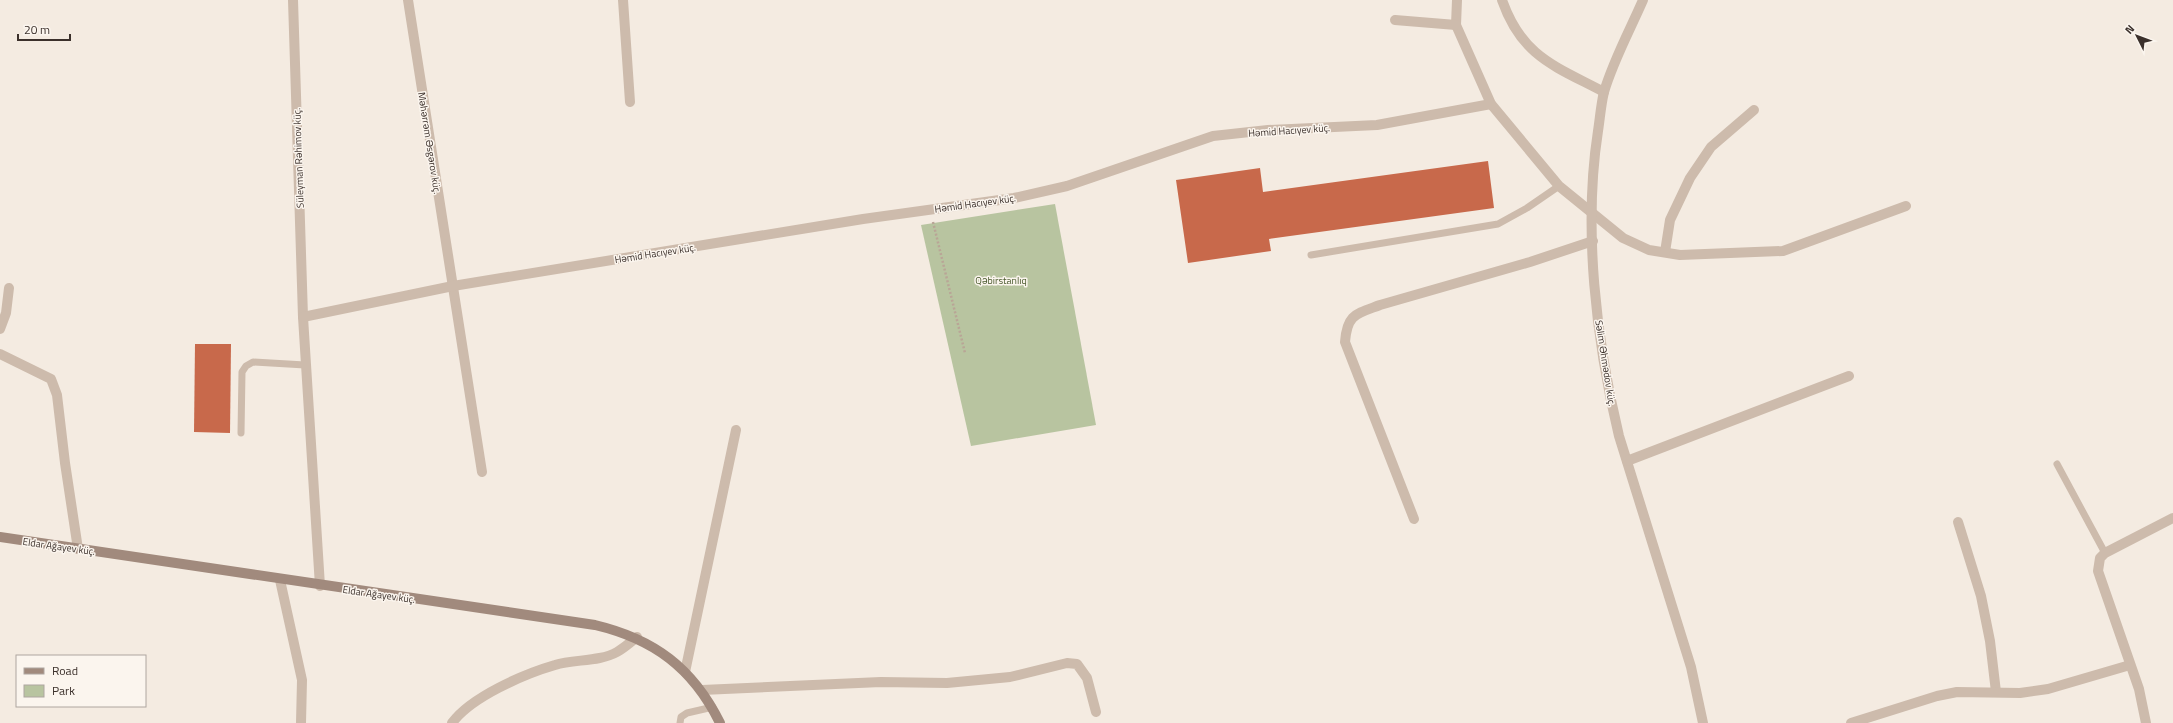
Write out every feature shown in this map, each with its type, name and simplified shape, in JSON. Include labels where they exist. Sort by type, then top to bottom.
[{"type":"main road","name":"Eldar Ağayev küç.","points":[[0,537],[320,586],[595,625],[637,637],[666,656],[686,672],[702,690],[713,707],[720,723]]},
{"type":"street","name":"Süleyman Rəhimov küç.","points":[[293,0],[303,316],[320,586]]},
{"type":"street","name":"Məhərrəm Əsgərov küç.","points":[[408,0],[482,472]]},
{"type":"street","points":[[623,0],[630,102]]},
{"type":"street","points":[[1458,0],[1456,25],[1491,104],[1559,186],[1591,210],[1623,238],[1649,250],[1680,254],[1783,251],[1906,206]]},
{"type":"street","points":[[1502,0],[1523,42],[1540,58],[1604,92]]},
{"type":"street","name":"Səlim Əhmədov küç.","points":[[1643,0],[1604,92],[1594,153],[1591,210],[1598,324],[1611,403],[1627,461],[1691,667],[1703,723]]},
{"type":"street","points":[[1395,20],[1456,25]]},
{"type":"street","name":"Həmid Hacıyev küç.","points":[[303,316],[453,286],[1014,198],[1067,186],[1213,136],[1268,130],[1377,125],[1491,104]]},
{"type":"street","points":[[1665,252],[1670,220],[1690,178],[1711,147],[1754,110]]},
{"type":"street","points":[[1414,519],[1345,342],[1346,326],[1356,315],[1380,305],[1530,262],[1593,241]]},
{"type":"street","points":[[0,329],[6,313],[8,288]]},
{"type":"street","points":[[0,354],[51,379],[57,395],[65,464],[78,549]]},
{"type":"street","points":[[1627,461],[1849,376]]},
{"type":"street","points":[[686,672],[736,430]]},
{"type":"street","points":[[2146,723],[2139,689],[2098,571],[2100,558],[2105,553],[2173,518]]},
{"type":"street","points":[[1958,522],[1981,596],[1990,642],[1996,692]]},
{"type":"street","points":[[280,580],[302,680],[301,723]]},
{"type":"street","points":[[452,723],[459,714],[511,681],[556,665],[601,657],[617,652],[637,637]]},
{"type":"street","points":[[702,690],[882,682],[947,683],[1010,677],[1067,663],[1077,664],[1087,678],[1096,712]]},
{"type":"street","points":[[1851,723],[1937,696],[1957,692],[2020,692],[2048,689],[2130,665]]},
{"type":"lane","points":[[1311,255],[1498,224],[1527,208],[1559,186]]},
{"type":"lane","points":[[240,433],[242,372],[246,366],[253,362],[306,365]]},
{"type":"lane","points":[[2057,464],[2105,553]]},
{"type":"lane","points":[[680,723],[681,717],[687,713],[713,707]]},
{"type":"path","points":[[930,210],[965,354]]},
{"type":"green space","name":"Qəbirstanlıq","points":[[1055,204],[1096,425],[971,446],[921,225]]},
{"type":"building","points":[[1488,161],[1494,208],[1269,239],[1271,251],[1188,263],[1176,180],[1260,168],[1263,192]]},
{"type":"building","points":[[195,344],[231,344],[230,433],[194,432]]}]
